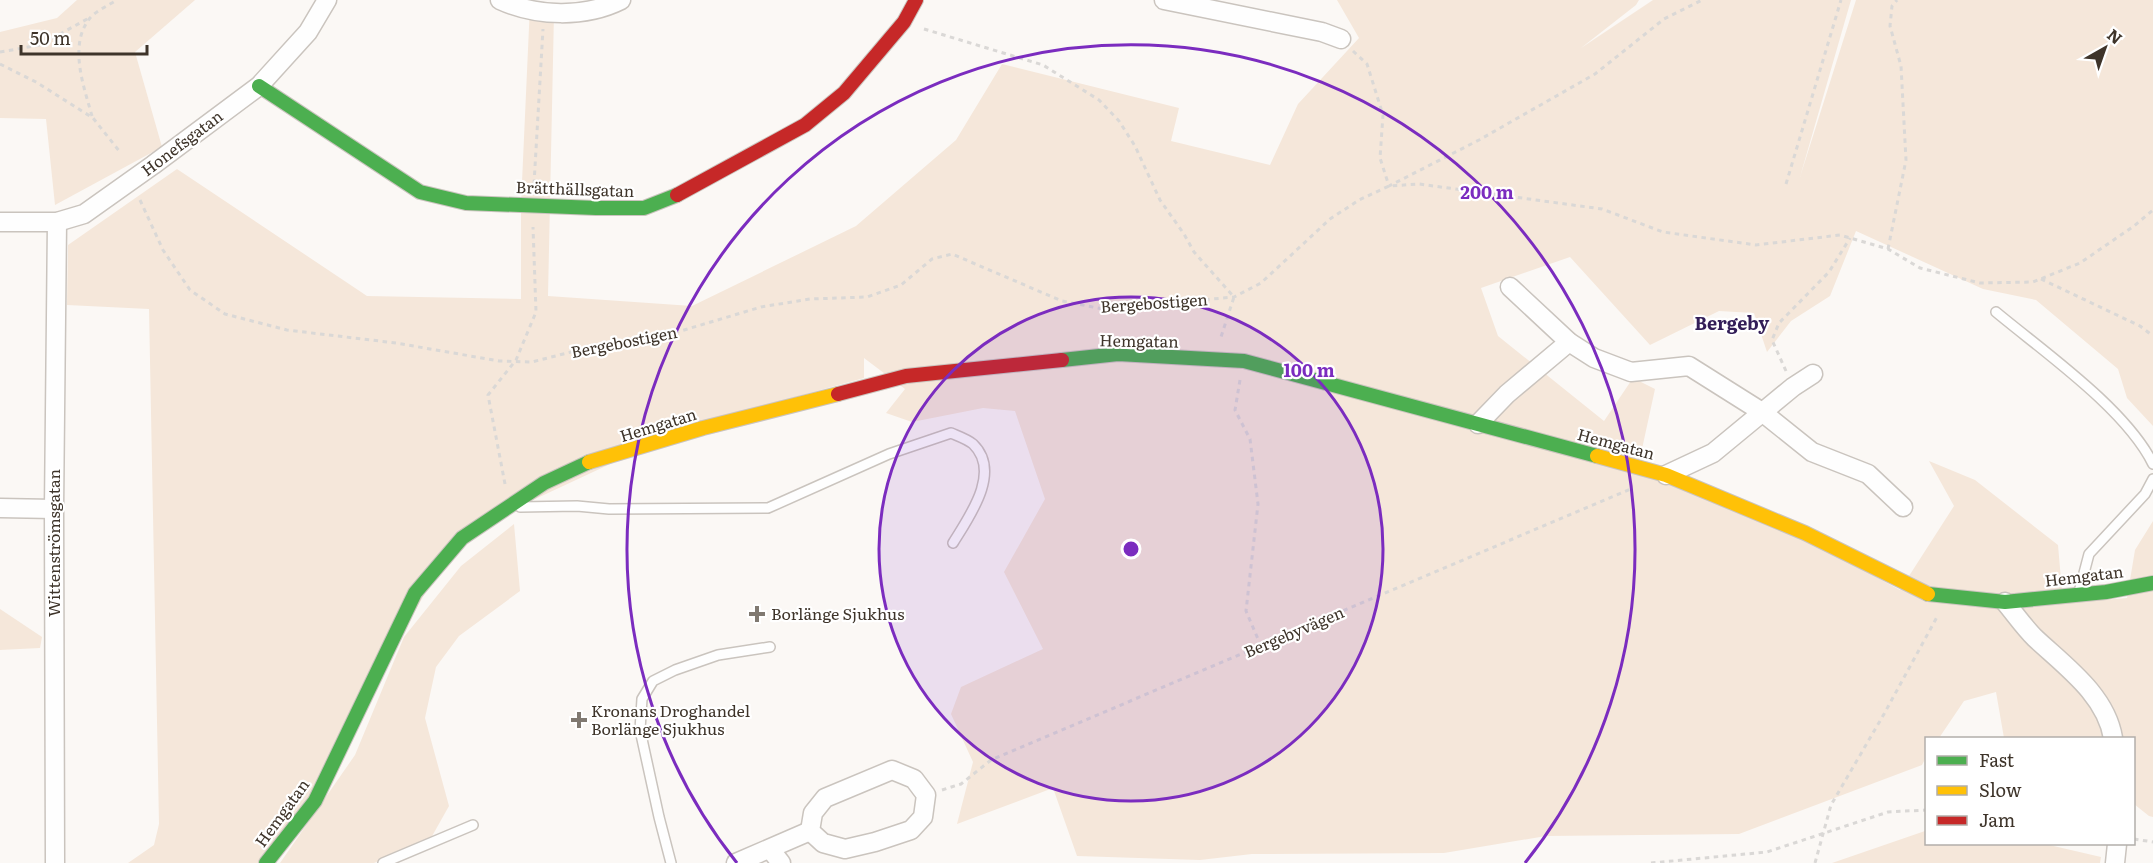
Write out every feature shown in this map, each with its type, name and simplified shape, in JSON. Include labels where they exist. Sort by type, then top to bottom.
[{"type":"street","name":"Honefsgatan","points":[[0,222],[57,222],[84,214],[259,86],[308,32],[327,0]]},
{"type":"street","points":[[500,0],[514,6],[544,12],[589,11],[621,0]]},
{"type":"street","name":"Brätthällsgatan","points":[[259,86],[420,192],[466,203],[644,208],[676,196],[805,125],[844,93],[904,22],[916,0]]},
{"type":"street","points":[[1164,0],[1322,32],[1341,39]]},
{"type":"street","name":"Wittenströmsgatan","points":[[55,863],[54,509],[57,222]]},
{"type":"street","points":[[1510,287],[1569,342],[1594,358],[1630,372],[1689,366],[1762,412],[1812,452],[1868,474],[1903,507]]},
{"type":"street","points":[[1478,424],[1507,394],[1569,342]]},
{"type":"street","name":"Hemgatan","points":[[266,863],[315,801],[415,593],[462,538],[544,483],[585,464],[703,428],[906,376],[1118,354],[1244,361],[1666,475],[1805,533],[1924,594],[2005,602],[2106,592],[2153,583]]},
{"type":"street","points":[[1666,475],[1713,453],[1793,387],[1813,374]]},
{"type":"street","points":[[0,508],[54,509]]},
{"type":"street","points":[[2005,602],[2033,636],[2078,676],[2110,722],[2112,737]]},
{"type":"street","points":[[736,863],[775,856],[810,831],[813,813],[825,798],[892,770],[914,779],[926,795],[923,817],[911,830],[845,849],[823,843],[810,831]]},
{"type":"street","points":[[2115,863],[2117,845]]},
{"type":"lane","points":[[1996,312],[2099,397],[2145,447],[2153,464]]},
{"type":"lane","points":[[509,507],[768,508],[889,454],[951,433],[972,443],[984,461],[984,479],[971,514],[953,543]]},
{"type":"lane","points":[[2078,595],[2089,554],[2145,494],[2153,479]]},
{"type":"lane","points":[[671,863],[640,730],[642,699],[653,681],[675,670],[718,655],[770,647]]},
{"type":"lane","points":[[383,863],[473,825]]},
{"type":"path","points":[[0,52],[40,45],[117,0]]},
{"type":"path","points":[[1341,39],[1367,64],[1383,115],[1380,158],[1389,186],[1479,140],[1594,74],[1664,19],[1702,0]]},
{"type":"path","points":[[1786,184],[1840,0]]},
{"type":"path","points":[[1888,249],[1906,160],[1901,66],[1890,26],[1892,6],[1897,0]]},
{"type":"path","points":[[509,507],[488,394],[516,360],[536,312],[533,204],[544,12]]},
{"type":"path","points":[[90,17],[79,42],[82,79],[93,118]]},
{"type":"path","points":[[904,22],[1043,65],[1099,100],[1119,121],[1135,146],[1160,200],[1194,252],[1234,297],[1214,359]]},
{"type":"path","points":[[0,64],[36,82],[93,118],[120,152]]},
{"type":"path","name":"Bergebostigen","points":[[140,200],[163,250],[190,290],[225,314],[287,330],[396,343],[499,361],[532,362],[606,343],[664,336],[771,306],[810,299],[867,297],[901,285],[932,259],[952,254],[1062,301],[1103,309],[1234,297],[1261,283],[1330,219],[1359,200],[1389,186],[1419,184],[1602,209],[1664,232],[1756,245],[1840,235],[1888,249],[1920,268],[1980,283],[2033,282],[2080,263],[2153,210]]},
{"type":"path","points":[[1793,387],[1772,340],[1779,323],[1829,272],[1850,238]]},
{"type":"path","points":[[2041,279],[2140,326],[2153,336]]},
{"type":"path","points":[[1244,361],[1235,410],[1250,439],[1257,504],[1246,611],[1261,646]]},
{"type":"path","name":"Bergebyvägen","points":[[926,795],[961,784],[991,760],[1633,488]]},
{"type":"path","points":[[1815,863],[1831,805],[1948,597]]},
{"type":"path","points":[[1651,863],[1767,852],[1888,812],[1925,810]]},
{"type":"path","points":[[2135,839],[2153,842]]},
{"type":"shaded area","points":[[77,0],[195,0],[135,52],[162,147],[55,205],[46,119],[0,118],[0,32],[57,18]]},
{"type":"shaded area","points":[[1337,0],[1639,0],[1636,5],[1581,48],[1653,0],[1851,0],[1800,177],[1856,0],[2153,0],[2153,426],[2127,398],[2118,369],[2036,300],[1983,289],[1856,231],[1830,296],[1791,321],[1767,352],[1754,313],[1719,311],[1650,345],[1570,257],[1481,288],[1498,336],[1604,421],[1633,378],[1655,389],[1637,472],[1804,538],[1900,590],[1954,506],[1929,461],[1975,480],[2058,545],[2063,603],[2127,598],[2135,550],[2153,521],[2153,817],[2135,805],[2135,737],[2004,737],[1996,692],[1964,701],[1940,737],[1925,737],[1925,759],[1922,765],[1739,834],[1546,836],[1444,853],[1252,854],[1200,860],[1077,856],[1053,788],[957,824],[973,762],[951,714],[961,687],[1043,649],[1004,572],[1045,499],[1015,411],[983,408],[912,422],[886,413],[905,389],[864,358],[864,378],[696,424],[458,535],[311,795],[258,863],[128,863],[154,845],[159,824],[149,309],[67,305],[68,245],[177,169],[367,296],[521,299],[521,204],[530,5],[554,13],[548,296],[692,306],[856,226],[956,140],[1002,64],[1179,108],[1171,141],[1270,165],[1298,104],[1359,38]]},
{"type":"shaded area","points":[[514,524],[520,591],[459,636],[436,667],[425,718],[449,806],[431,838],[374,863],[280,863],[355,755],[404,637],[461,566]]},
{"type":"shaded area","points":[[0,609],[42,637],[40,648],[0,650]]},
{"type":"shaded area","points":[[1925,831],[1925,845],[2049,845],[2101,857],[2100,863],[1832,863]]},
{"type":"traffic: fast","points":[[259,86],[420,192],[466,203],[596,208],[644,208],[677,195]]},
{"type":"traffic: fast","points":[[1062,360],[1118,354],[1244,361],[1597,456]]},
{"type":"traffic: fast","points":[[266,863],[315,801],[415,593],[462,538],[544,483],[589,462]]},
{"type":"traffic: fast","points":[[1928,594],[2005,602],[2106,592],[2153,583]]},
{"type":"traffic: slow","points":[[589,462],[703,428],[838,394]]},
{"type":"traffic: slow","points":[[1597,456],[1666,475],[1805,533],[1928,594]]},
{"type":"traffic: jam","points":[[677,195],[805,125],[844,93],[904,22],[916,0]]},
{"type":"traffic: jam","points":[[838,394],[906,376],[1062,360]]},
{"type":"place","name":"Borlänge Sjukhus","points":[[757,614]]},
{"type":"place","name":"Kronans Droghandel Borlänge Sjukhus","points":[[579,720]]},
{"type":"district","name":"Bergeby","points":[[1732,324]]}]
